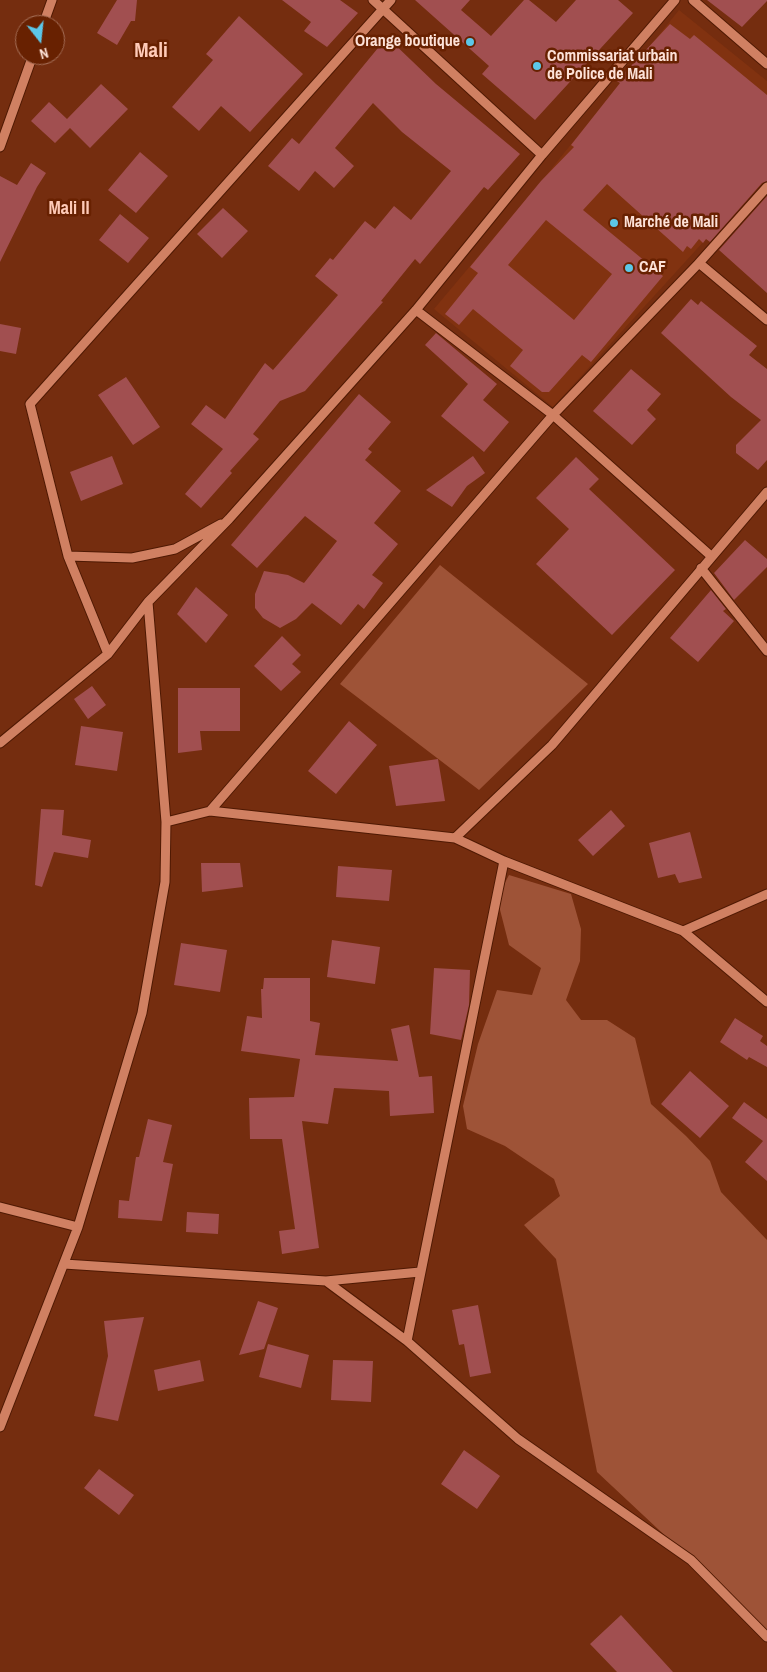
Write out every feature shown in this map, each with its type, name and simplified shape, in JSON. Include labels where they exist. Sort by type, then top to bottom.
[{"type":"street","points":[[47,15],[52,0]]},
{"type":"street","points":[[373,0],[542,155]]},
{"type":"street","points":[[108,654],[68,556],[30,404],[391,0]]},
{"type":"street","points":[[0,743],[108,654],[148,602],[229,519],[416,310],[542,155],[675,0]]},
{"type":"street","points":[[693,0],[767,64]]},
{"type":"street","points":[[0,147],[29,65]]},
{"type":"street","points":[[210,811],[553,415],[699,263],[767,187]]},
{"type":"street","points":[[699,263],[767,320]]},
{"type":"street","points":[[416,310],[553,415],[712,556]]},
{"type":"street","points":[[454,838],[552,745],[767,492]]},
{"type":"street","points":[[68,556],[132,558],[175,549],[229,519]]},
{"type":"street","points":[[701,568],[767,651]]},
{"type":"street","points":[[0,1427],[78,1227],[142,1013],[164,882],[166,822],[148,602]]},
{"type":"street","points":[[166,822],[210,811],[454,838],[504,861],[683,931],[767,1002]]},
{"type":"street","points":[[407,1341],[504,861]]},
{"type":"street","points":[[683,931],[767,894]]},
{"type":"street","points":[[0,1207],[78,1227]]},
{"type":"street","points":[[64,1264],[326,1281],[420,1272]]},
{"type":"street","points":[[326,1281],[407,1341],[518,1439],[691,1560],[767,1637]]},
{"type":"shaded area","name":"Marché de Mali","points":[[679,10],[767,81],[767,172],[553,407],[434,309],[544,178]]},
{"type":"shaded area","points":[[440,565],[588,684],[479,790],[340,684]]},
{"type":"shaded area","points":[[509,875],[571,894],[581,929],[580,961],[566,1000],[581,1020],[607,1020],[635,1038],[651,1104],[710,1161],[721,1192],[767,1240],[767,1631],[597,1472],[556,1259],[524,1225],[560,1196],[554,1179],[505,1146],[467,1129],[463,1106],[478,1044],[497,990],[532,995],[541,968],[509,945],[497,898]]},
{"type":"building","points":[[117,0],[137,0],[135,21],[131,21],[117,45],[97,33]]},
{"type":"building","points":[[282,0],[340,0],[358,13],[327,47],[304,31],[311,22]]},
{"type":"building","points":[[415,0],[470,0],[461,10],[491,36],[524,0],[529,0],[556,22],[576,0],[618,0],[633,13],[535,120],[482,74],[489,66]]},
{"type":"building","points":[[707,0],[767,0],[767,1],[742,27]]},
{"type":"building","points":[[239,16],[303,74],[250,132],[221,106],[199,131],[172,107],[213,60],[206,54]]},
{"type":"building","name":"Marché de Mali","points":[[670,24],[690,39],[694,35],[767,95],[767,181],[762,183],[710,242],[706,239],[703,243],[699,239],[691,249],[687,246],[683,252],[607,184],[583,210],[663,276],[591,362],[582,355],[549,392],[542,392],[510,366],[523,350],[473,309],[459,325],[445,314],[478,273],[470,267],[541,181],[574,147],[571,145],[620,83],[617,81]],"holes":[[[546,220],[612,274],[574,320],[508,265]]]},
{"type":"building","points":[[387,37],[436,84],[520,154],[488,190],[484,187],[420,264],[415,259],[381,301],[383,302],[305,391],[280,401],[253,434],[259,439],[230,471],[232,473],[201,508],[185,494],[223,449],[191,424],[206,405],[225,419],[265,363],[273,370],[338,295],[315,276],[330,258],[333,260],[365,221],[375,229],[394,206],[411,220],[451,171],[402,132],[373,103],[335,148],[354,166],[334,188],[315,171],[299,191],[268,166],[292,138],[299,144]]},
{"type":"building","points":[[101,84],[128,109],[90,148],[70,128],[55,143],[31,121],[49,102],[67,119]]},
{"type":"building","points":[[140,152],[168,176],[136,213],[108,190]]},
{"type":"building","points":[[31,163],[46,173],[37,187],[0,262],[0,176],[17,185]]},
{"type":"building","points":[[767,196],[767,293],[719,250]]},
{"type":"building","points":[[223,208],[248,231],[222,258],[197,234]]},
{"type":"building","points":[[120,214],[149,238],[128,263],[99,240]]},
{"type":"building","points":[[691,299],[698,305],[701,301],[757,346],[749,355],[767,369],[767,460],[758,470],[736,453],[736,445],[761,420],[731,397],[661,333]]},
{"type":"building","points":[[0,324],[21,328],[16,354],[0,351]]},
{"type":"building","points":[[436,333],[497,384],[483,400],[509,422],[484,452],[441,416],[468,384],[425,345]]},
{"type":"building","points":[[631,369],[661,394],[647,410],[656,419],[632,445],[593,411]]},
{"type":"building","points":[[126,377],[160,427],[133,445],[98,395]]},
{"type":"building","points":[[359,394],[391,422],[368,449],[372,452],[365,460],[401,491],[374,523],[398,544],[372,575],[383,583],[364,609],[358,604],[341,625],[312,603],[296,619],[280,628],[263,618],[255,608],[255,594],[264,571],[288,575],[304,583],[337,541],[305,516],[257,568],[231,545]]},
{"type":"building","points":[[112,456],[123,484],[81,501],[70,472]]},
{"type":"building","points":[[473,456],[485,473],[467,486],[452,507],[426,490]]},
{"type":"building","points":[[576,457],[599,479],[589,489],[675,570],[612,635],[536,564],[569,529],[536,498]]},
{"type":"building","points":[[745,540],[767,559],[767,567],[734,600],[714,573]]},
{"type":"building","points":[[196,587],[228,615],[206,643],[177,614]]},
{"type":"building","points":[[711,590],[726,609],[723,611],[734,621],[698,662],[670,638]]},
{"type":"building","points":[[282,636],[301,655],[292,664],[301,672],[281,691],[254,666]]},
{"type":"building","points":[[92,686],[106,705],[88,719],[74,699]]},
{"type":"building","points":[[178,688],[240,688],[240,731],[200,731],[202,750],[178,753]]},
{"type":"building","points":[[349,721],[377,745],[336,794],[308,771]]},
{"type":"building","points":[[81,726],[123,732],[117,771],[75,765]]},
{"type":"building","points":[[438,759],[445,801],[396,806],[389,766]]},
{"type":"building","points":[[41,809],[64,810],[62,835],[91,840],[88,858],[54,852],[42,887],[35,885]]},
{"type":"building","points":[[611,810],[625,826],[593,856],[578,840]]},
{"type":"building","points":[[690,832],[702,878],[679,883],[675,874],[658,878],[649,843]]},
{"type":"building","points":[[201,863],[240,863],[243,887],[202,892]]},
{"type":"building","points":[[338,866],[392,870],[389,901],[336,897]]},
{"type":"building","points":[[332,940],[380,947],[375,984],[327,977]]},
{"type":"building","points":[[181,943],[227,950],[220,992],[174,985]]},
{"type":"building","points":[[434,968],[470,970],[469,1005],[461,1040],[430,1034]]},
{"type":"building","points":[[264,978],[310,978],[310,1021],[320,1023],[315,1055],[398,1061],[391,1029],[409,1025],[419,1077],[432,1076],[434,1113],[390,1116],[389,1091],[334,1088],[328,1124],[302,1121],[319,1248],[282,1254],[279,1231],[295,1229],[282,1139],[250,1139],[249,1098],[294,1097],[300,1059],[241,1051],[247,1016],[262,1018],[261,989],[263,989]]},
{"type":"building","points":[[735,1018],[763,1036],[760,1041],[767,1046],[767,1067],[749,1057],[747,1060],[720,1042]]},
{"type":"building","points":[[690,1071],[729,1106],[700,1138],[661,1104]]},
{"type":"building","points":[[744,1102],[767,1119],[767,1181],[745,1162],[763,1141],[732,1118]]},
{"type":"building","points":[[148,1119],[172,1125],[163,1162],[173,1164],[162,1221],[118,1218],[119,1200],[129,1201],[136,1157],[139,1157]]},
{"type":"building","points":[[187,1212],[219,1214],[218,1234],[186,1232]]},
{"type":"building","points":[[258,1301],[278,1308],[264,1349],[239,1355]]},
{"type":"building","points":[[478,1305],[491,1373],[470,1377],[464,1344],[459,1345],[452,1310]]},
{"type":"building","points":[[144,1317],[118,1421],[94,1416],[108,1356],[104,1321]]},
{"type":"building","points":[[268,1344],[309,1355],[301,1388],[259,1377]]},
{"type":"building","points":[[200,1360],[204,1381],[158,1391],[154,1370]]},
{"type":"building","points":[[333,1360],[373,1361],[371,1402],[331,1400]]},
{"type":"building","points":[[464,1450],[500,1476],[477,1509],[441,1484]]},
{"type":"building","points":[[99,1469],[134,1495],[119,1515],[84,1488]]},
{"type":"building","points":[[621,1615],[673,1672],[617,1672],[590,1644]]},
{"type":"place","name":"Orange boutique","points":[[470,42]]},
{"type":"place","name":"Commissariat urbain de Police de Mali","points":[[537,66]]},
{"type":"place","name":"Marché de Mali","points":[[614,223]]},
{"type":"place","name":"CAF","points":[[629,268]]},
{"type":"district","name":"Mali","points":[[151,51]]},
{"type":"district","name":"Mali II","points":[[69,209]]}]
